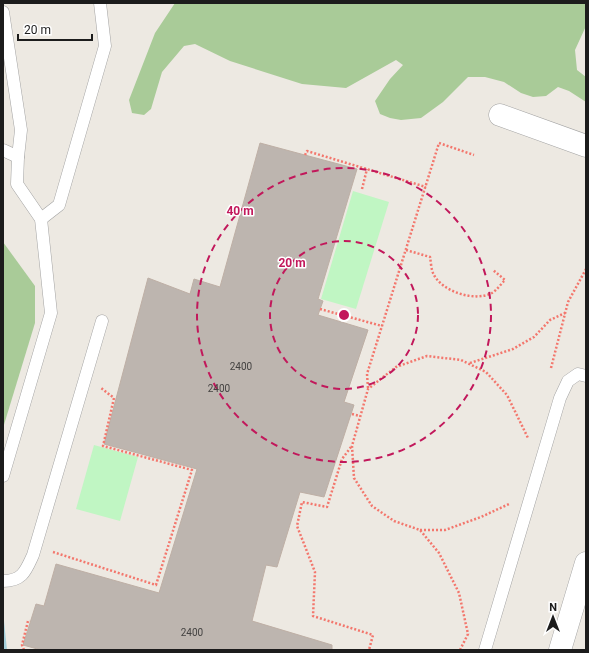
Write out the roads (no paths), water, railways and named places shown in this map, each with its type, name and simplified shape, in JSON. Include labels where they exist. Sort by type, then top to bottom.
[{"type":"street","points":[[500,115],[586,146]]},
{"type":"street","points":[[560,650],[580,602],[586,564]]},
{"type":"lane","points":[[41,219],[59,204],[105,46],[100,3]]},
{"type":"lane","points":[[3,12],[21,130],[17,184],[41,219],[51,313],[3,476]]},
{"type":"lane","points":[[3,65],[8,51]]},
{"type":"lane","points":[[3,150],[18,157]]},
{"type":"lane","points":[[3,581],[20,577],[25,572],[33,555],[102,321]]},
{"type":"lane","points":[[485,650],[560,398],[568,381],[578,374],[586,376]]},
{"type":"water","points":[[4,621],[7,650],[3,650]]}]
